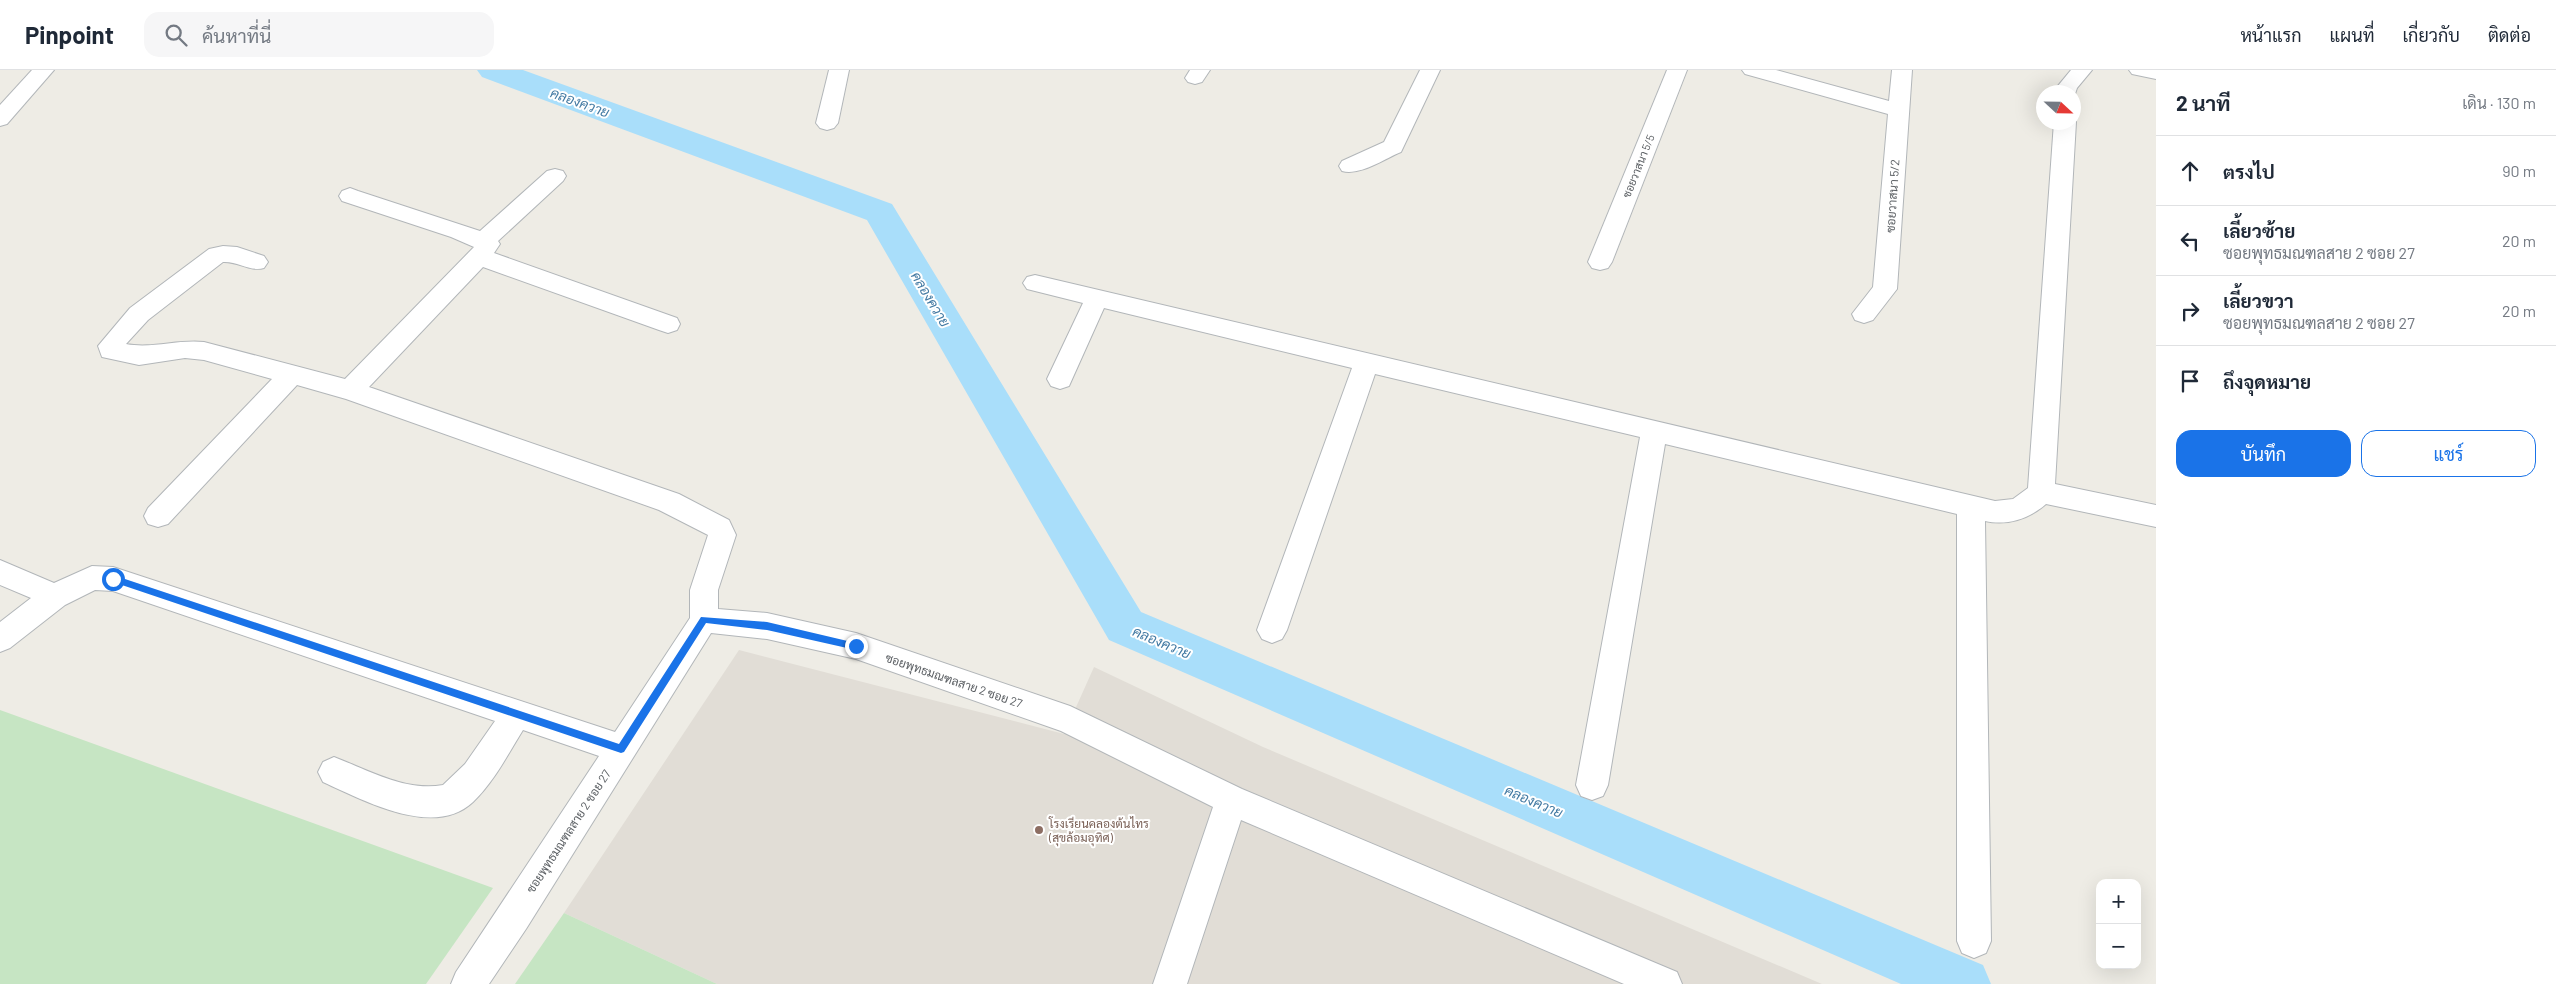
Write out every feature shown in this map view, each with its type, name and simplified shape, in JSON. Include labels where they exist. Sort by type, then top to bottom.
[{"type":"street","points":[[0,119],[25,88],[44,70]]},
{"type":"street","points":[[827,123],[840,70]]},
{"type":"street","points":[[1350,166],[1393,147],[1430,70]]},
{"type":"street","name":"ซอยวาสนา 5/5","points":[[1600,262],[1677,70]]},
{"type":"street","points":[[1752,70],[1899,110]]},
{"type":"street","name":"ซอยวาสนา 5/2","points":[[1864,314],[1885,289],[1902,70]]},
{"type":"street","points":[[2069,85],[2082,70]]},
{"type":"street","points":[[2139,70],[2156,73]]},
{"type":"street","points":[[1035,283],[1368,361],[1654,432],[1971,507],[1995,512],[2015,512],[2024,508],[2041,492],[2064,130]]},
{"type":"street","points":[[350,390],[481,249],[555,176]]},
{"type":"street","points":[[350,196],[668,324]]},
{"type":"street","points":[[256,262],[231,252],[217,255],[139,314],[110,346],[115,352],[139,356],[185,349],[204,352],[350,390],[669,502],[719,528],[722,535],[704,590],[704,620]]},
{"type":"street","points":[[1060,379],[1097,298]]},
{"type":"street","points":[[1272,630],[1368,361]]},
{"type":"street","points":[[158,516],[292,374]]},
{"type":"street","points":[[1592,785],[1654,432]]},
{"type":"street","points":[[2041,492],[2156,516]]},
{"type":"street","points":[[1971,507],[1974,942]]},
{"type":"street","points":[[0,572],[55,596]]},
{"type":"street","points":[[0,639],[55,596],[92,578],[113,579],[621,749]]},
{"type":"street","name":"ซอยพุทธมณฑลสาย 2 ซอย 27","points":[[468,984],[514,917],[704,620],[767,626],[856,646],[1070,720],[1231,800],[1665,984]]},
{"type":"street","points":[[334,772],[406,800],[437,803],[460,794],[517,714]]},
{"type":"street","points":[[1170,984],[1231,800]]},
{"type":"shaded area","name":"โรงเรียนคลองต้นไทร (สุขล้อมอุทิศ)","points":[[739,650],[1064,734],[1094,667],[1263,747],[1822,984],[717,984],[564,913]]},
{"type":"green space","points":[[0,710],[493,888],[426,984],[0,984]]},
{"type":"green space","points":[[564,913],[717,984],[515,984]]},
{"type":"waterway","name":"คลองควาย","points":[[493,70],[880,212],[1125,626],[1964,984]]},
{"type":"place","name":"โรงเรียนคลองต้นไทร (สุขล้อมอุทิศ)","points":[[1039,830]]},
{"type":"route","points":[[113,579],[621,749],[704,620],[767,626],[856,646]]}]
